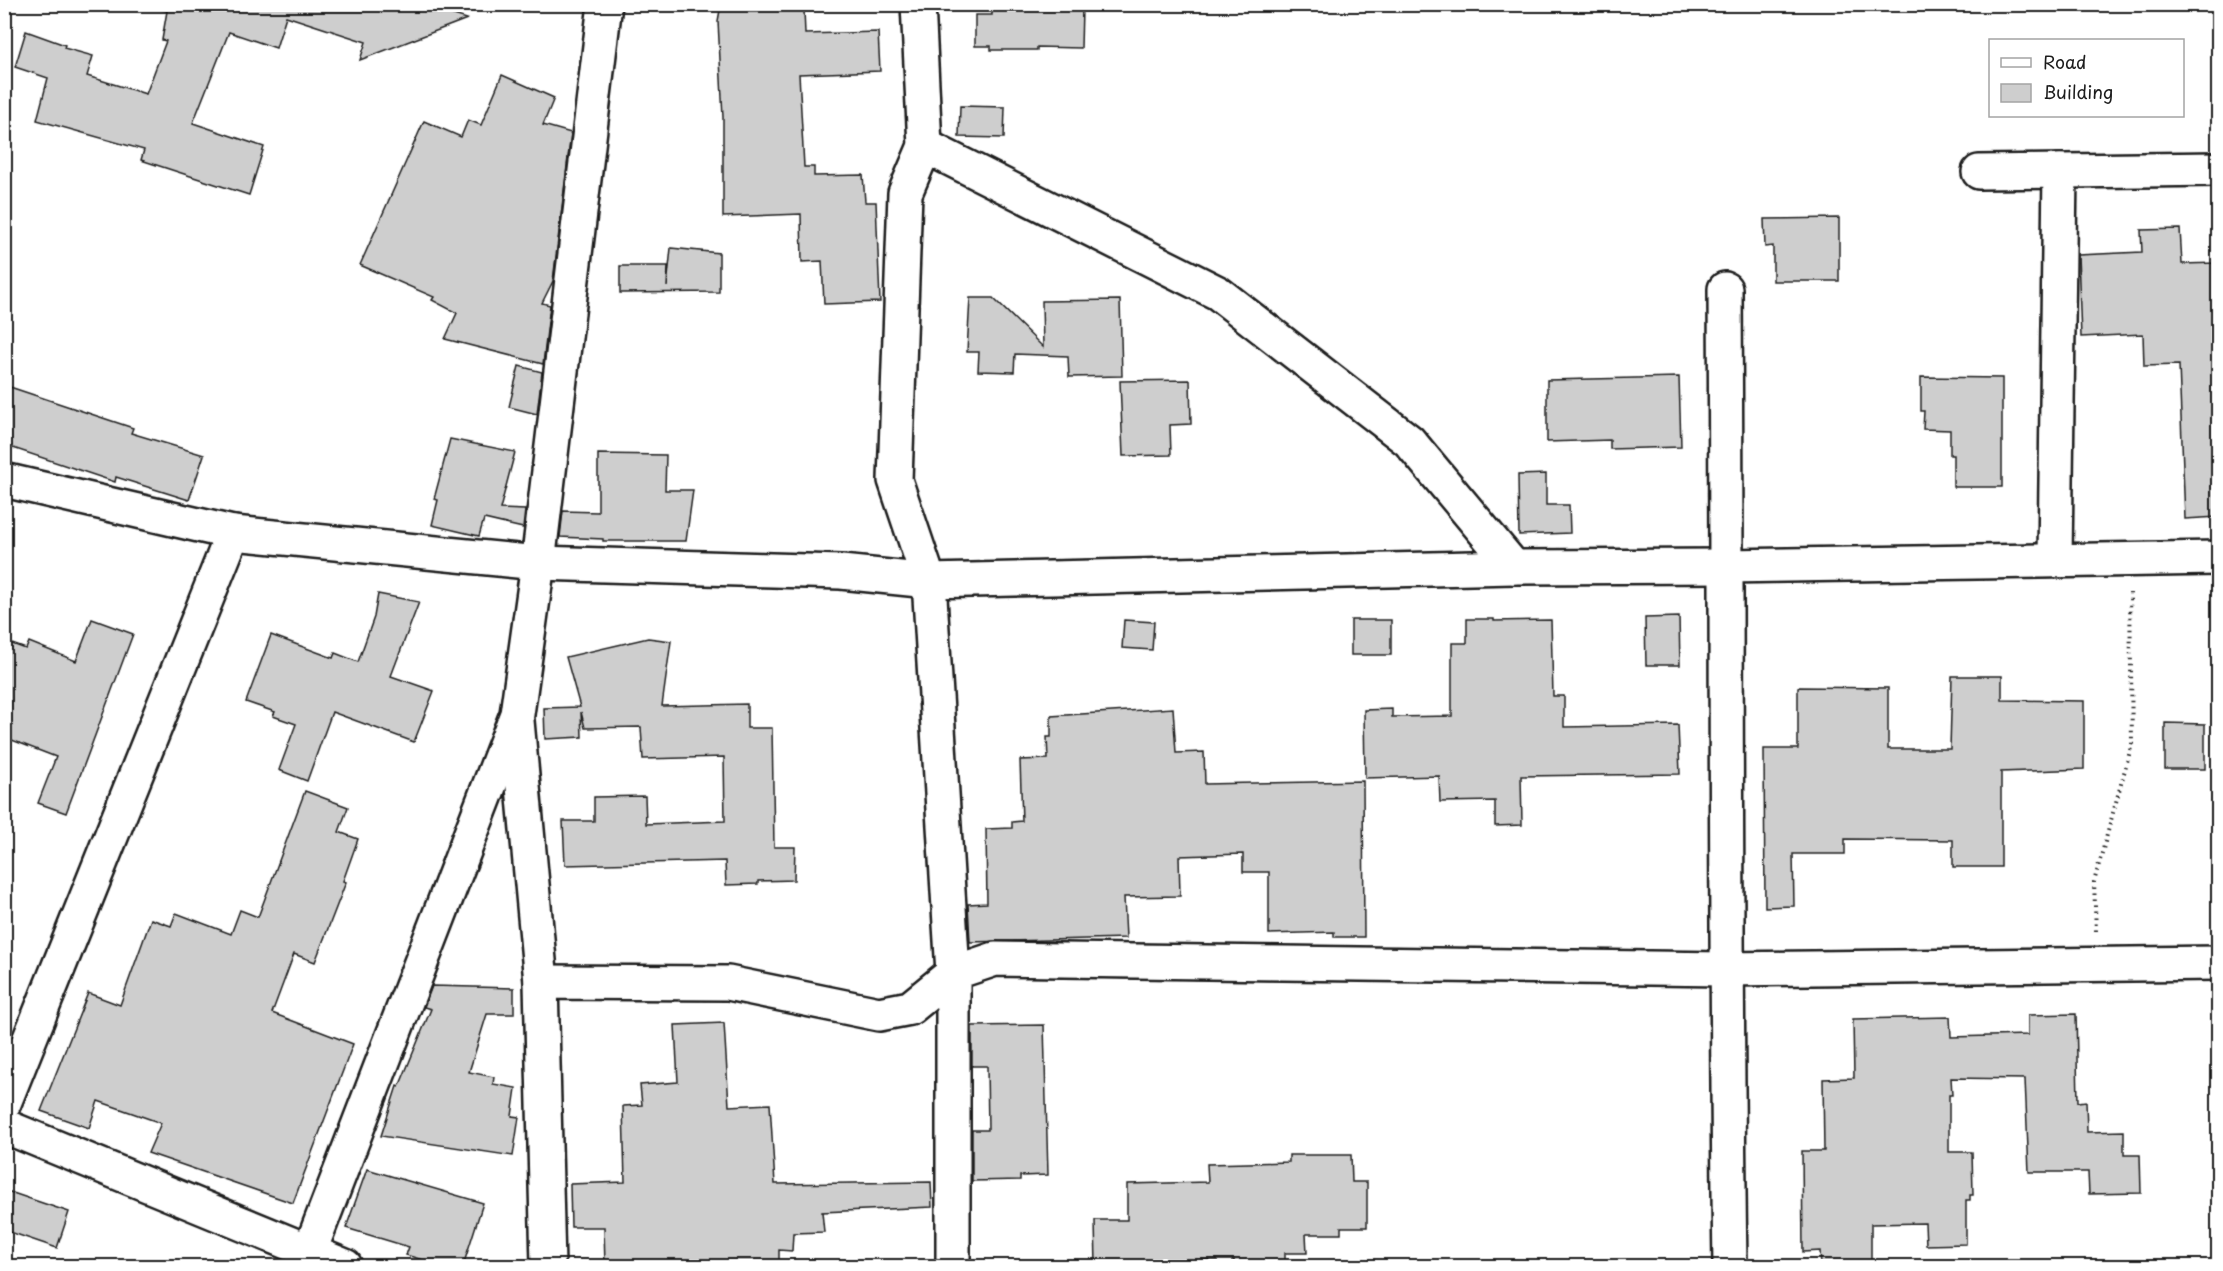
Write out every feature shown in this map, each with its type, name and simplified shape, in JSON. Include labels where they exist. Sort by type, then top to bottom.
[{"type":"street","points":[[307,1259],[516,714],[538,563],[605,4]]},
{"type":"street","points":[[918,4],[925,146],[905,194],[895,480],[929,581],[952,973],[952,1266]]},
{"type":"street","points":[[925,146],[1218,293],[1409,441],[1514,567]]},
{"type":"street","points":[[1979,172],[2218,169]]},
{"type":"street","points":[[2055,559],[2060,171]]},
{"type":"street","points":[[1725,289],[1727,566],[1725,969],[1730,1266]]},
{"type":"street","points":[[4,480],[233,533],[538,563],[841,572],[929,581],[1514,567],[2218,558]]},
{"type":"street","points":[[4,1103],[233,533]]},
{"type":"street","points":[[516,714],[541,982],[548,1266]]},
{"type":"street","points":[[541,982],[728,984],[879,1014],[910,1008],[952,973],[995,959],[1725,969],[2218,963]]},
{"type":"street","points":[[4,1126],[307,1259],[345,1266]]},
{"type":"path","points":[[2098,965],[2094,882],[2132,744],[2130,559]]},
{"type":"building","points":[[163,4],[418,4],[467,19],[360,60],[366,42],[286,16],[276,48],[229,32],[193,123],[264,147],[249,195],[141,160],[144,150],[37,120],[48,78],[15,67],[26,31],[65,45],[64,48],[93,56],[87,76],[146,94],[166,41],[162,40],[167,11],[162,10]]},
{"type":"building","points":[[784,7],[784,10],[804,10],[805,34],[878,32],[880,71],[799,74],[804,167],[814,167],[814,176],[863,175],[865,202],[876,202],[880,302],[824,304],[822,261],[802,262],[801,214],[723,217],[723,117],[718,21],[720,10]]},
{"type":"building","points":[[992,8],[1082,8],[1081,48],[1037,47],[1037,50],[991,50],[991,46],[975,46],[975,15],[992,15]]},
{"type":"building","points":[[502,75],[554,98],[543,125],[571,133],[553,281],[542,303],[550,305],[543,364],[445,339],[457,313],[432,300],[434,297],[360,265],[424,121],[461,137],[468,120],[481,125]]},
{"type":"building","points":[[960,106],[1005,107],[1004,138],[959,137]]},
{"type":"building","points":[[1839,218],[1839,281],[1773,281],[1773,246],[1765,247],[1764,219]]},
{"type":"building","points":[[2180,229],[2182,264],[2218,263],[2218,517],[2185,519],[2179,365],[2144,366],[2143,334],[2081,337],[2078,255],[2142,252],[2141,230]]},
{"type":"building","points":[[671,248],[719,253],[719,292],[620,293],[620,266],[668,266],[667,287]]},
{"type":"building","points":[[970,298],[993,298],[1043,347],[1042,301],[1120,300],[1122,376],[1069,377],[1068,356],[1015,354],[1014,372],[978,371],[979,352],[967,352]]},
{"type":"building","points":[[519,366],[542,372],[537,414],[509,407]]},
{"type":"building","points":[[1679,377],[1681,447],[1610,449],[1610,440],[1547,442],[1547,380]]},
{"type":"building","points":[[1921,377],[2002,378],[2002,487],[1953,487],[1950,430],[1923,429]]},
{"type":"building","points":[[1190,380],[1191,424],[1170,425],[1171,455],[1123,456],[1120,381]]},
{"type":"building","points":[[4,385],[133,428],[131,433],[204,455],[189,500],[116,477],[115,482],[4,445]]},
{"type":"building","points":[[450,439],[515,452],[500,509],[525,510],[523,528],[484,519],[479,536],[432,525],[438,500],[434,499]]},
{"type":"building","points":[[598,454],[666,455],[665,490],[693,490],[686,541],[603,541],[603,539],[560,537],[563,511],[598,512]]},
{"type":"building","points":[[1546,474],[1546,505],[1569,505],[1570,533],[1519,535],[1518,475]]},
{"type":"building","points":[[378,594],[419,602],[391,676],[434,691],[414,742],[332,712],[307,781],[279,770],[296,724],[273,716],[275,712],[246,702],[271,635],[333,658],[335,653],[358,662],[374,617]]},
{"type":"building","points":[[1679,617],[1680,665],[1646,665],[1645,618]]},
{"type":"building","points":[[92,619],[133,634],[66,813],[38,803],[56,757],[4,737],[4,641],[26,649],[29,642],[76,661]]},
{"type":"building","points":[[1467,619],[1551,620],[1553,696],[1564,696],[1564,727],[1678,725],[1680,774],[1521,776],[1522,825],[1495,826],[1495,801],[1440,802],[1439,776],[1365,778],[1364,710],[1392,709],[1392,717],[1452,716],[1452,643],[1467,643]]},
{"type":"building","points":[[1124,620],[1154,622],[1152,650],[1122,648]]},
{"type":"building","points":[[1351,620],[1391,620],[1391,655],[1351,655]]},
{"type":"building","points":[[648,638],[671,641],[662,706],[747,704],[747,728],[772,728],[774,847],[795,847],[794,880],[726,885],[725,861],[565,865],[563,821],[594,821],[594,797],[645,796],[646,824],[725,821],[724,757],[643,759],[641,727],[585,728],[581,712],[582,737],[545,739],[544,708],[580,707],[566,657]]},
{"type":"building","points":[[1952,676],[2002,676],[2002,700],[2084,701],[2084,769],[2001,772],[2001,867],[1953,867],[1953,840],[1845,839],[1845,854],[1793,854],[1794,906],[1765,907],[1764,749],[1798,749],[1798,687],[1888,688],[1888,749],[1950,749]]},
{"type":"building","points":[[1173,708],[1176,753],[1204,752],[1205,784],[1363,781],[1364,937],[1334,937],[1334,932],[1269,934],[1269,872],[1243,872],[1243,854],[1179,856],[1180,896],[1124,897],[1126,938],[970,942],[968,904],[987,903],[986,829],[1012,828],[1012,822],[1022,821],[1020,760],[1048,759],[1047,737],[1051,737],[1051,716]]},
{"type":"building","points":[[2165,723],[2205,724],[2205,769],[2165,769]]},
{"type":"building","points":[[305,791],[348,807],[339,832],[358,839],[343,881],[346,882],[315,962],[294,954],[272,1013],[353,1044],[293,1203],[148,1153],[161,1123],[98,1101],[89,1128],[41,1111],[88,993],[120,1005],[151,919],[171,926],[176,913],[231,934],[240,910],[258,917]]},
{"type":"building","points":[[432,986],[514,988],[514,1014],[487,1014],[469,1072],[494,1077],[493,1084],[516,1088],[512,1116],[519,1117],[513,1156],[381,1136],[397,1086],[399,1087],[431,1009],[424,1007]]},
{"type":"building","points":[[2076,1014],[2078,1102],[2086,1101],[2087,1132],[2124,1131],[2124,1155],[2140,1155],[2141,1193],[2089,1194],[2088,1172],[2029,1172],[2025,1079],[1951,1078],[1949,1152],[1972,1152],[1973,1195],[1970,1195],[1970,1200],[1966,1200],[1966,1244],[1926,1245],[1925,1223],[1871,1224],[1871,1266],[1821,1266],[1820,1251],[1803,1252],[1802,1151],[1824,1151],[1823,1079],[1854,1078],[1853,1019],[1950,1017],[1951,1037],[2028,1035],[2028,1015]]},
{"type":"building","points":[[724,1023],[729,1106],[770,1104],[775,1184],[931,1182],[932,1207],[822,1212],[824,1232],[793,1233],[792,1251],[779,1250],[779,1261],[774,1261],[774,1266],[605,1266],[604,1227],[571,1227],[570,1184],[625,1182],[623,1106],[642,1105],[640,1085],[678,1082],[675,1025]]},
{"type":"building","points":[[1044,1025],[1048,1175],[1020,1176],[1020,1180],[972,1181],[972,1130],[988,1130],[987,1066],[972,1066],[972,1026]]},
{"type":"building","points":[[1289,1155],[1351,1155],[1352,1182],[1367,1182],[1367,1227],[1341,1227],[1341,1234],[1306,1234],[1307,1253],[1285,1253],[1285,1266],[1234,1266],[1234,1260],[1173,1260],[1173,1266],[1096,1266],[1095,1220],[1127,1220],[1127,1184],[1208,1182],[1207,1164],[1289,1162]]},
{"type":"building","points":[[367,1169],[483,1203],[463,1266],[443,1266],[406,1255],[409,1247],[346,1228]]},
{"type":"building","points":[[4,1190],[69,1212],[57,1248],[4,1230]]}]
